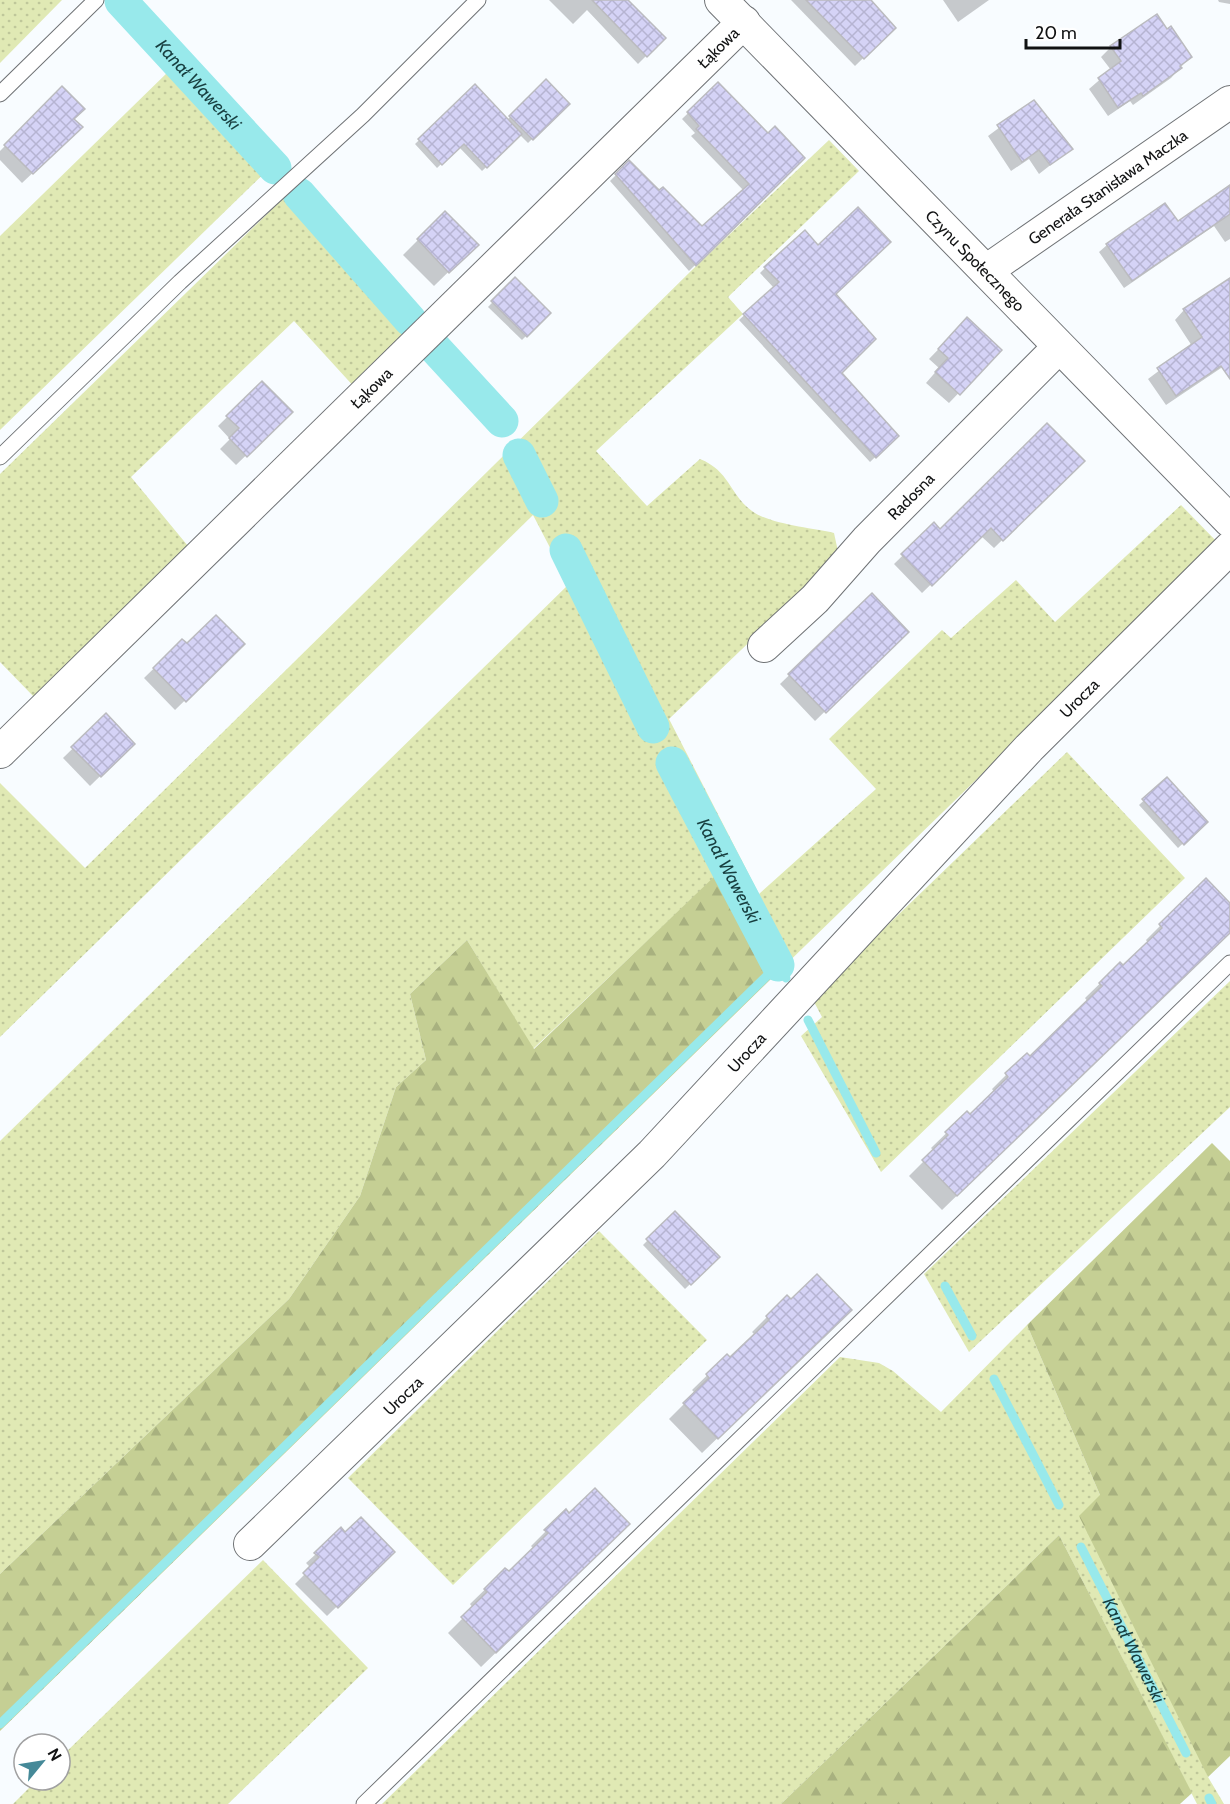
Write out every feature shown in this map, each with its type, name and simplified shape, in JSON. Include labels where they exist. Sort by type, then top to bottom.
[{"type":"street","name":"Czynu Społecznego","points":[[721,0],[1230,521]]},
{"type":"street","name":"Łąkowa","points":[[0,752],[744,22]]},
{"type":"street","name":"Generała Stanisława Maczka","points":[[986,272],[1230,102]]},
{"type":"street","name":"Radosna","points":[[764,646],[815,599],[867,540],[1059,347]]},
{"type":"street","name":"Urocza","points":[[250,1544],[652,1154],[1029,748],[1230,548]]},
{"type":"lane","points":[[0,94],[96,0]]},
{"type":"lane","points":[[0,457],[180,282],[363,115],[478,0]]},
{"type":"lane","points":[[364,1804],[1230,963]]},
{"type":"green space","points":[[0,0],[62,0],[0,63]]},
{"type":"green space","points":[[113,0],[137,0],[280,158],[0,430],[0,236],[170,70],[108,5]]},
{"type":"green space","points":[[829,140],[859,171],[728,297],[743,314],[596,451],[647,506],[700,459],[724,476],[738,497],[752,511],[780,522],[834,533],[839,556],[669,719],[759,894],[876,789],[829,739],[942,630],[951,638],[1016,580],[1055,622],[1181,505],[1219,544],[772,978],[718,874],[533,1049],[467,940],[410,994],[426,1060],[396,1087],[360,1196],[289,1299],[0,1574],[0,1141],[569,584],[533,515],[0,1037],[0,783],[85,868],[691,271]]},
{"type":"green space","points":[[301,181],[423,320],[357,390],[294,321],[131,477],[188,546],[34,697],[0,662],[0,474]]},
{"type":"green space","points":[[1067,752],[1185,878],[881,1172],[801,1036],[822,1017],[812,998]]},
{"type":"green space","points":[[718,873],[772,978],[0,1731],[0,1574],[289,1299],[360,1196],[396,1087],[426,1060],[410,994],[467,940],[534,1049]]},
{"type":"green space","points":[[1230,981],[1230,1107],[969,1352],[924,1274]]},
{"type":"green space","points":[[1212,1143],[1230,1161],[1230,1756],[1208,1777],[1079,1516],[1100,1495],[1027,1325]]},
{"type":"green space","points":[[599,1231],[707,1340],[453,1585],[348,1478]]},
{"type":"green space","points":[[1027,1325],[1100,1495],[1208,1777],[1224,1804],[1197,1804],[1059,1535],[781,1804],[382,1804],[840,1357],[879,1363],[893,1371],[941,1412]]},
{"type":"green space","points":[[1059,1535],[1192,1793],[1180,1804],[781,1804]]},
{"type":"green space","points":[[263,1560],[368,1668],[228,1804],[13,1804],[25,1792],[72,1792],[72,1746]]},
{"type":"building","points":[[592,0],[628,0],[666,38],[647,57]]},
{"type":"building","points":[[806,0],[871,0],[896,28],[864,59]]},
{"type":"building","points":[[1157,14],[1167,29],[1171,26],[1192,57],[1180,66],[1182,68],[1143,96],[1141,93],[1118,108],[1098,78],[1121,61],[1110,46]]},
{"type":"building","points":[[546,79],[570,104],[533,140],[509,116]]},
{"type":"building","points":[[718,82],[768,133],[775,126],[805,158],[696,266],[615,174],[629,160],[659,190],[663,187],[702,226],[749,184],[696,129],[699,126],[687,112]]},
{"type":"building","points":[[475,84],[522,134],[487,168],[464,144],[442,165],[418,139]]},
{"type":"building","points":[[62,86],[85,109],[74,119],[83,127],[33,174],[4,145]]},
{"type":"building","points":[[1034,100],[1073,149],[1050,165],[1039,150],[1022,162],[997,125]]},
{"type":"building","points":[[1230,185],[1230,214],[1132,281],[1106,244],[1165,203],[1178,221]]},
{"type":"building","points":[[858,207],[891,242],[836,294],[876,339],[842,373],[899,436],[876,458],[743,314],[779,282],[764,267],[805,230],[818,245]]},
{"type":"building","points":[[445,211],[479,245],[449,273],[417,239]]},
{"type":"building","points":[[515,277],[551,313],[527,337],[491,301]]},
{"type":"building","points":[[1230,278],[1230,379],[1221,366],[1176,396],[1157,368],[1202,337],[1183,309]]},
{"type":"building","points":[[967,317],[1002,350],[960,395],[935,372],[948,358],[938,349]]},
{"type":"building","points":[[262,381],[293,412],[247,457],[229,438],[239,428],[226,416]]},
{"type":"building","points":[[1047,423],[1085,461],[1003,541],[991,528],[932,586],[901,554],[934,522],[940,529]]},
{"type":"building","points":[[872,593],[909,632],[826,713],[788,674]]},
{"type":"building","points":[[216,615],[245,644],[186,702],[153,668],[182,639],[187,643]]},
{"type":"building","points":[[106,713],[135,744],[101,777],[71,747]]},
{"type":"building","points":[[1167,777],[1208,822],[1184,845],[1142,799]]},
{"type":"building","points":[[1206,878],[1230,903],[1230,933],[957,1196],[922,1160],[948,1135],[945,1132],[967,1111],[970,1114],[1008,1077],[1005,1073],[1027,1053],[1030,1056],[1102,986],[1099,983],[1120,962],[1123,965],[1162,928],[1159,924]]},
{"type":"building","points":[[675,1211],[720,1257],[691,1285],[646,1239]]},
{"type":"building","points":[[817,1274],[852,1310],[718,1439],[683,1403],[709,1378],[706,1374],[727,1354],[730,1357],[769,1320],[766,1316],[787,1295],[791,1299]]},
{"type":"building","points":[[595,1488],[630,1524],[496,1653],[461,1617],[487,1592],[484,1589],[505,1568],[509,1571],[548,1533],[544,1530],[566,1509],[569,1513]]},
{"type":"building","points":[[361,1517],[395,1552],[338,1608],[303,1573],[319,1557],[314,1553],[341,1527],[345,1532]]},
{"type":"waterway","name":"Kanał Wawerski","points":[[121,1],[275,168]]},
{"type":"waterway","name":"Kanał Wawerski","points":[[299,194],[410,320]]},
{"type":"waterway","name":"Kanał Wawerski","points":[[433,346],[502,421]]},
{"type":"waterway","name":"Kanał Wawerski","points":[[519,455],[542,501]]},
{"type":"waterway","name":"Kanał Wawerski","points":[[566,550],[653,727]]},
{"type":"waterway","name":"Kanał Wawerski","points":[[672,763],[778,965]]},
{"type":"waterway","points":[[0,1724],[778,965],[786,978]]},
{"type":"waterway","name":"Kanał Wawerski","points":[[808,1020],[876,1153]]},
{"type":"waterway","name":"Kanał Wawerski","points":[[945,1286],[972,1336]]},
{"type":"waterway","name":"Kanał Wawerski","points":[[994,1379],[1059,1505]]},
{"type":"waterway","name":"Kanał Wawerski","points":[[1081,1547],[1186,1753]]},
{"type":"waterway","name":"Kanał Wawerski","points":[[1209,1798],[1212,1804]]}]
